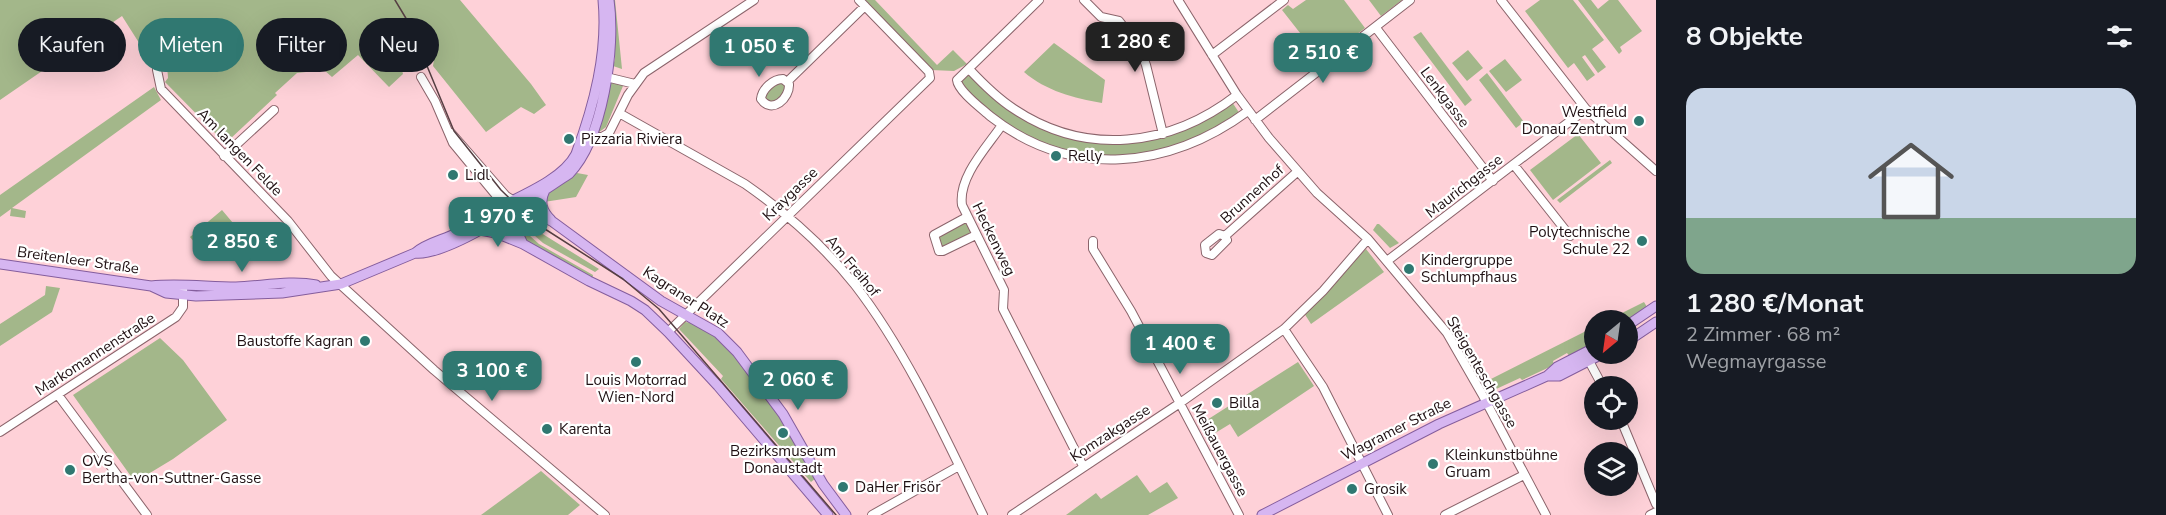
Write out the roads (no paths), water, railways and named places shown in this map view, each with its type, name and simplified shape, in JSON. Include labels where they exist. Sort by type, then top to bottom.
[{"type":"main road","points":[[603,0],[604,76]]},
{"type":"main road","points":[[513,206],[566,167],[574,158],[586,136],[602,101],[611,21],[609,0]]},
{"type":"main road","points":[[513,206],[569,174],[576,166],[586,136]]},
{"type":"main road","points":[[547,188],[541,204],[553,222]]},
{"type":"main road","points":[[513,206],[523,244]]},
{"type":"main road","name":"Kagraner Platz","points":[[513,206],[553,222],[661,301],[718,333],[737,352],[783,414],[823,484],[846,515]]},
{"type":"main road","name":"Breitenleer Straße","points":[[415,253],[424,254],[453,243],[480,230],[513,206]]},
{"type":"main road","name":"Breitenleer Straße","points":[[0,264],[151,286],[166,293],[183,290],[223,296],[282,293],[341,285],[415,253],[421,248],[513,206]]},
{"type":"main road","points":[[480,230],[496,232],[523,244],[589,281],[631,301],[668,332],[716,384],[828,515]]},
{"type":"main road","points":[[1638,318],[1656,306]]},
{"type":"main road","points":[[1638,334],[1656,322]]},
{"type":"main road","name":"Wagramer Straße","points":[[1262,515],[1439,424],[1547,376],[1557,367],[1584,353]]},
{"type":"main road","name":"Wagramer Straße","points":[[1547,376],[1559,376],[1584,364]]},
{"type":"street","points":[[586,136],[602,137],[609,133],[635,84],[644,73],[754,0]]},
{"type":"street","points":[[1039,0],[957,80],[957,84],[1002,125],[1034,142],[1092,158],[1123,159],[1156,155],[1192,145],[1221,130],[1248,111]]},
{"type":"street","points":[[1084,0],[1101,17],[1119,21],[1139,47],[1146,65],[1163,134]]},
{"type":"street","points":[[1178,0],[1255,120],[1297,172],[1368,239]]},
{"type":"street","points":[[1212,56],[1284,0]]},
{"type":"street","points":[[1255,120],[1410,0]]},
{"type":"street","points":[[1501,0],[1586,109],[1656,171]]},
{"type":"street","points":[[788,81],[862,3]]},
{"type":"street","name":"Kraygasse","points":[[668,332],[931,76],[862,3]]},
{"type":"street","name":"Lenkgasse","points":[[1376,28],[1493,181]]},
{"type":"street","points":[[969,69],[1012,109],[1036,122],[1057,131],[1115,141],[1163,134],[1201,119],[1237,95]]},
{"type":"street","name":"Am langen Felde","points":[[157,72],[161,89],[288,221],[331,276],[394,334],[605,515]]},
{"type":"street","points":[[604,76],[635,84]]},
{"type":"street","points":[[421,77],[435,101],[453,143],[513,206]]},
{"type":"street","name":"Maurichgasse","points":[[1387,261],[1586,109]]},
{"type":"street","points":[[224,156],[274,110]]},
{"type":"street","name":"Am Freihof","points":[[619,113],[745,184],[787,216],[842,270],[868,304],[910,372],[983,515]]},
{"type":"street","name":"Heckenweg","points":[[1002,125],[963,184],[961,201],[1004,290],[1003,309],[1083,466]]},
{"type":"street","points":[[1514,165],[1570,236]]},
{"type":"street","name":"Brunnenhof","points":[[1225,236],[1297,172]]},
{"type":"street","points":[[967,217],[934,235],[939,250],[942,252],[976,235]]},
{"type":"street","name":"Steigenteschgasse","points":[[1368,239],[1405,280],[1447,333],[1546,515]]},
{"type":"street","name":"Komzakgasse","points":[[1012,515],[1180,403],[1284,329],[1332,281],[1368,239]]},
{"type":"street","name":"Meißauergasse","points":[[1093,241],[1093,249],[1126,302],[1239,515]]},
{"type":"street","name":"Markomannenstraße","points":[[0,432],[176,317],[182,310],[183,290]]},
{"type":"street","points":[[1284,329],[1323,387],[1388,515]]},
{"type":"street","points":[[58,395],[147,515]]},
{"type":"street","points":[[1625,430],[1656,504]]},
{"type":"street","points":[[872,515],[959,466]]},
{"type":"street","points":[[1445,515],[1524,475]]},
{"type":"street","points":[[1650,515],[1656,512]]},
{"type":"tram line","points":[[395,0],[410,25],[454,131],[501,190],[534,222],[623,279],[659,309],[836,515]]},
{"type":"place","name":"Westfield Donau Zentrum","points":[[1639,121]]},
{"type":"place","name":"Pizzaria Riviera","points":[[569,139]]},
{"type":"place","name":"Relly","points":[[1056,156]]},
{"type":"place","name":"Lidl","points":[[453,175]]},
{"type":"place","name":"Polytechnische Schule 22","points":[[1642,241]]},
{"type":"place","name":"Kindergruppe Schlumpfhaus","points":[[1409,269]]},
{"type":"place","name":"Baustoffe Kagran","points":[[365,341]]},
{"type":"place","name":"Louis Motorrad Wien-Nord","points":[[636,362]]},
{"type":"place","name":"Billa","points":[[1217,403]]},
{"type":"place","name":"Karenta","points":[[547,429]]},
{"type":"place","name":"Bezirksmuseum Donaustadt","points":[[783,433]]},
{"type":"place","name":"Kleinkunstbühne Gruam","points":[[1433,464]]},
{"type":"place","name":"OVS Bertha-von-Suttner-Gasse","points":[[70,470]]},
{"type":"place","name":"DaHer Frisör","points":[[843,487]]},
{"type":"place","name":"Grosik","points":[[1352,489]]}]
